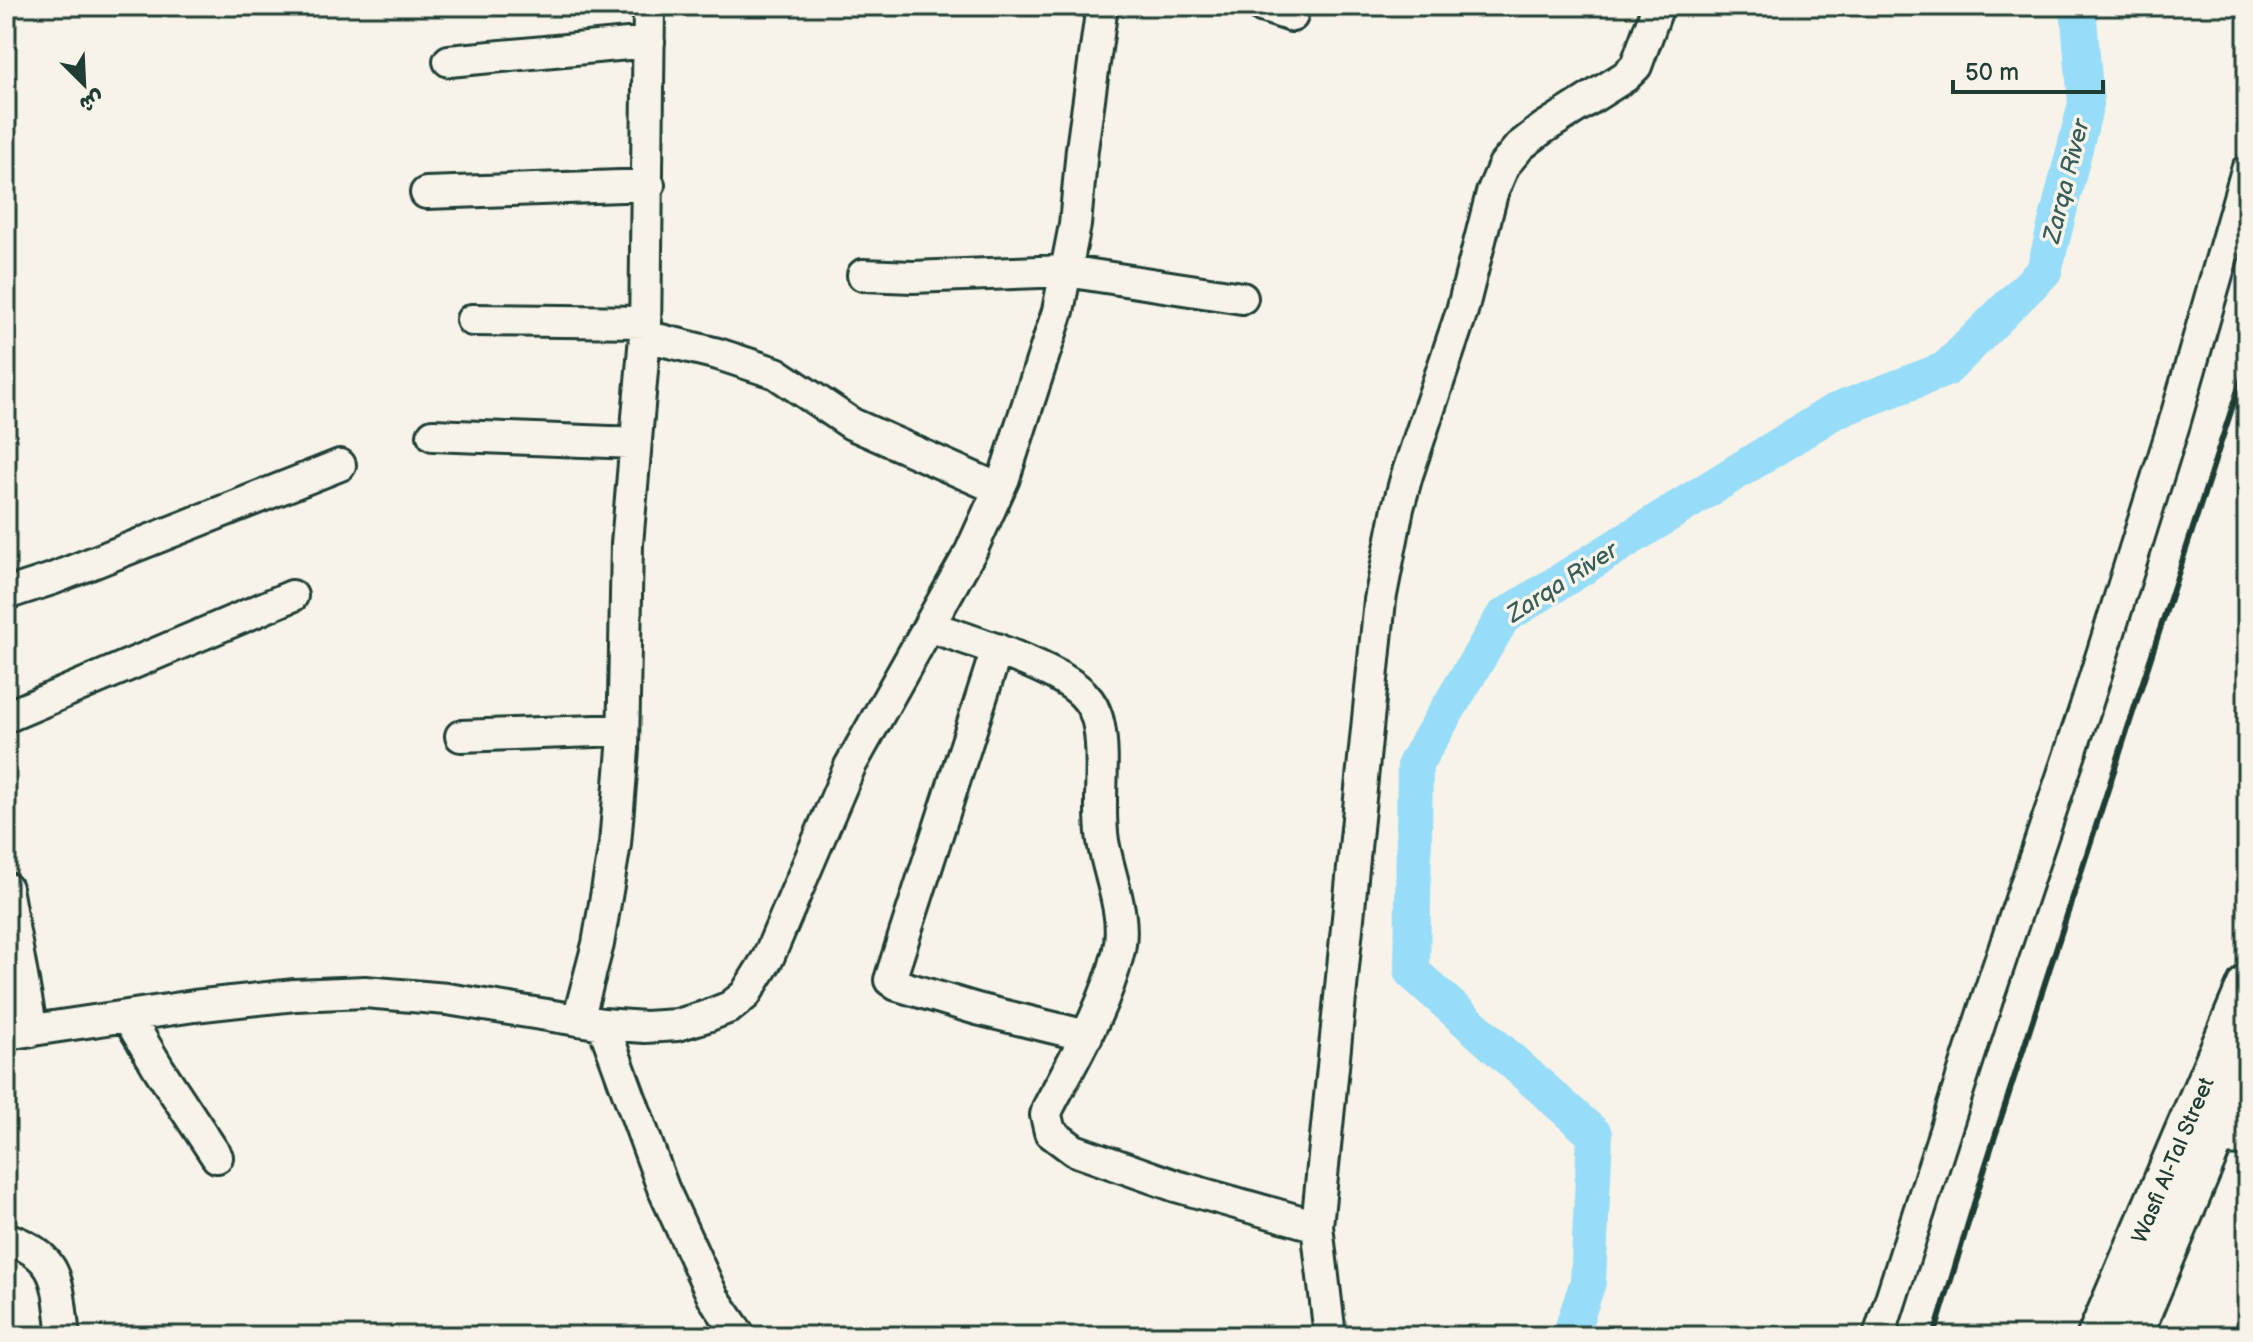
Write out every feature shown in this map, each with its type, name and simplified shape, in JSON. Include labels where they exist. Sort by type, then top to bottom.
[{"type":"main road","name":"Wasfi Al-Tal Street","points":[[2097,1336],[2247,985]]},
{"type":"main road","name":"Wasfi Al-Tal Street","points":[[2132,1336],[2231,1140],[2247,1061]]},
{"type":"street","points":[[649,6],[646,329],[626,558],[623,730],[615,844],[598,944],[591,1022],[627,1095],[663,1188],[713,1297],[740,1336]]},
{"type":"street","points":[[6,888],[19,1033],[332,992],[399,993],[591,1022],[645,1027],[677,1025],[730,1007],[745,995],[768,958],[850,766],[971,551],[999,489],[1037,382],[1058,311],[1075,225],[1102,6]]},
{"type":"street","points":[[1261,6],[1292,16]]},
{"type":"street","points":[[1330,1336],[1317,1226],[1380,600],[1401,497],[1462,311],[1492,193],[1504,165],[1520,146],[1542,129],[1626,76],[1636,66],[1658,6]]},
{"type":"street","points":[[449,61],[649,42]]},
{"type":"street","points":[[1879,1336],[2085,709],[2174,424],[2247,170]]},
{"type":"street","points":[[426,193],[649,185]]},
{"type":"street","points":[[863,275],[913,277],[1066,271],[1242,298]]},
{"type":"street","points":[[472,320],[646,329],[776,373],[852,424],[999,489]]},
{"type":"street","points":[[433,435],[635,443]]},
{"type":"street","points":[[6,594],[52,579],[340,465]]},
{"type":"street","points":[[6,717],[292,596]]},
{"type":"street","points":[[929,626],[997,649],[1069,682],[1085,696],[1097,718],[1102,743],[1100,812],[1103,842],[1121,934],[1119,952],[1096,1020],[1048,1108],[1047,1124],[1055,1139],[1074,1150],[1176,1186],[1317,1226]]},
{"type":"street","points":[[997,649],[890,980],[949,1001],[1087,1036]]},
{"type":"street","points":[[461,736],[623,730]]},
{"type":"street","points":[[128,1017],[167,1083],[217,1157]]},
{"type":"street","points":[[6,1238],[39,1253],[49,1262],[58,1290],[64,1336]]},
{"type":"waterway","name":"Zarqa River","points":[[1570,1336],[1588,1282],[1595,1135],[1412,972],[1415,764],[1503,617],[1833,412],[1946,369],[2044,271],[2086,104],[2078,6]]},
{"type":"railway","points":[[1934,1336],[1986,1164],[2247,362]]}]
